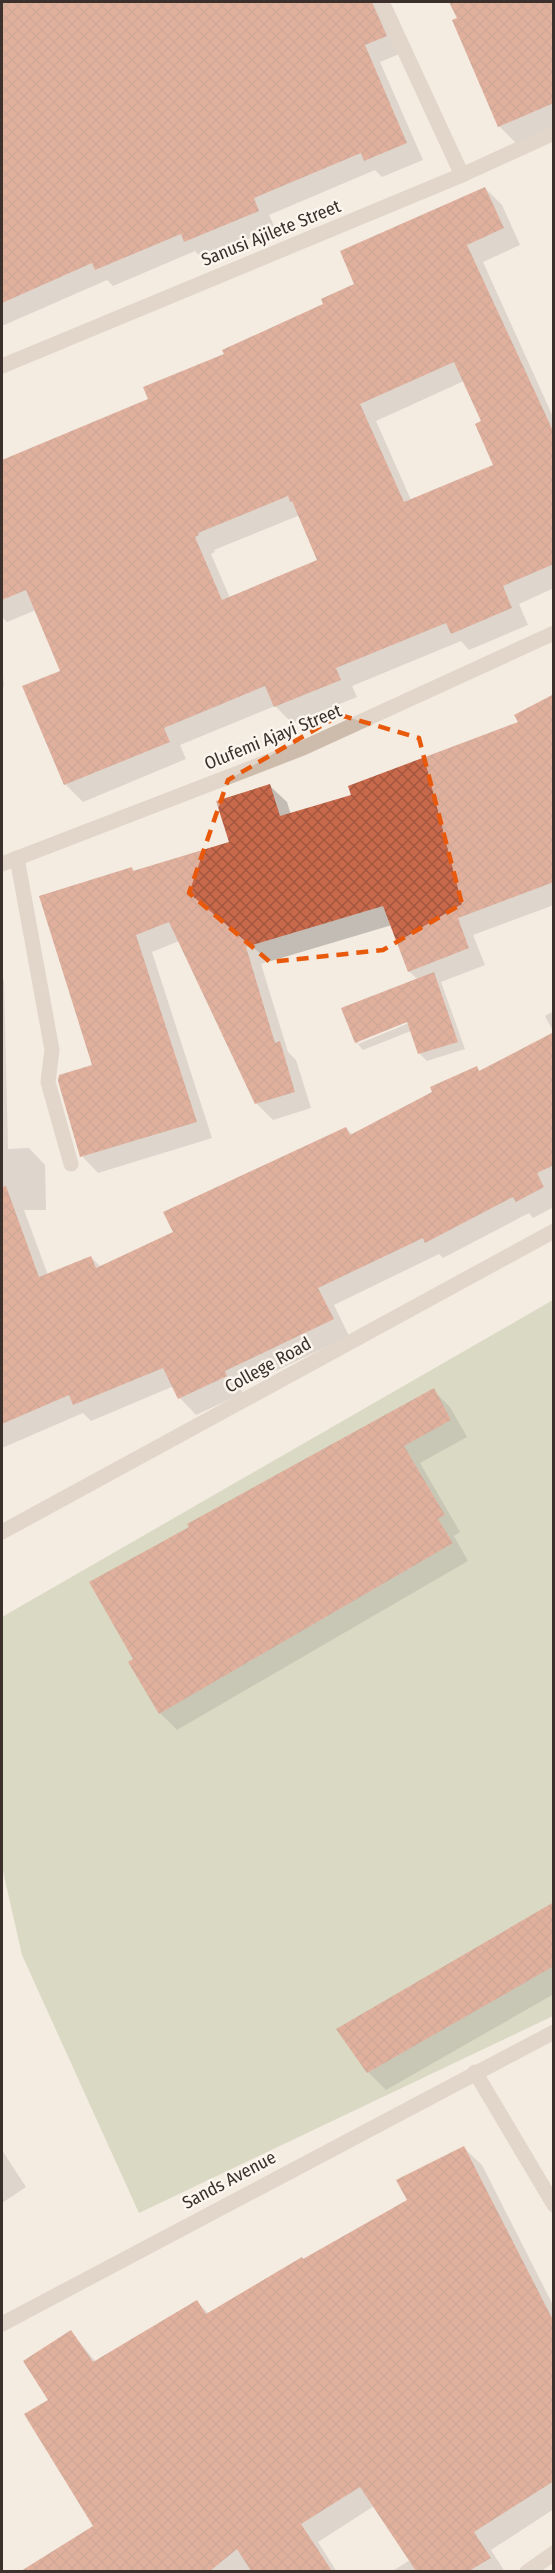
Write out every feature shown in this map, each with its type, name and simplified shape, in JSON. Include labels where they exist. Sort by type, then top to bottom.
[{"type":"street","points":[[382,2],[462,175]]},
{"type":"street","name":"Sanusi Ajilete Street","points":[[2,366],[462,175],[554,133]]},
{"type":"street","name":"Olufemi Ajayi Street","points":[[2,864],[303,748],[554,633]]},
{"type":"street","points":[[17,858],[52,1050],[48,1082],[71,1164]]},
{"type":"street","name":"College Road","points":[[2,1532],[554,1231]]},
{"type":"street","name":"Sands Avenue","points":[[2,2324],[554,2032]]},
{"type":"street","points":[[475,2072],[554,2205]]},
{"type":"street","points":[[527,2571],[554,2553]]},
{"type":"highlighted area","points":[[340,715],[419,738],[462,904],[383,950],[270,962],[189,893],[228,780]]},
{"type":"green space","points":[[553,1300],[553,2016],[139,2213],[22,1955],[2,1867],[2,1617]]},
{"type":"building","points":[[2,2],[372,2],[387,36],[365,45],[407,143],[364,161],[361,153],[254,198],[259,211],[184,242],[181,234],[95,270],[92,263],[2,303]]},
{"type":"building","points":[[449,2],[554,2],[554,103],[498,127],[452,20],[457,18]]},
{"type":"building","points":[[485,187],[504,228],[467,245],[554,433],[554,564],[503,586],[512,608],[451,634],[446,623],[336,668],[341,680],[274,707],[265,686],[164,728],[170,742],[64,785],[22,686],[60,671],[26,590],[2,600],[2,460],[148,399],[143,387],[224,354],[222,350],[323,304],[321,299],[354,284],[340,251]],"holes":[[[454,362],[481,421],[475,424],[493,465],[404,502],[360,404]],[[288,496],[317,560],[222,600],[195,537],[199,535],[198,533]]]},
{"type":"building","points":[[554,694],[554,882],[458,918],[469,948],[408,972],[383,906],[246,947],[275,1043],[280,1041],[295,1092],[255,1104],[169,922],[136,935],[197,1122],[80,1157],[58,1081],[59,1075],[92,1065],[39,896],[132,867],[133,871],[229,842],[216,801],[270,784],[280,816],[351,795],[348,786],[518,722],[514,715]]},
{"type":"building","points":[[434,972],[458,1042],[418,1054],[407,1022],[355,1043],[341,1008]]},
{"type":"building","points":[[554,1032],[554,1165],[537,1173],[544,1187],[516,1202],[513,1197],[425,1243],[423,1238],[318,1288],[334,1319],[225,1371],[227,1376],[178,1399],[163,1368],[73,1405],[69,1395],[2,1424],[2,1187],[6,1186],[39,1277],[91,1256],[96,1268],[173,1232],[163,1212],[346,1127],[350,1135],[432,1092],[430,1087],[477,1066],[479,1071]]},
{"type":"building","points":[[434,1388],[451,1420],[404,1446],[445,1515],[438,1519],[453,1543],[159,1714],[128,1662],[133,1659],[89,1582],[189,1527],[187,1524]]},
{"type":"building","points":[[554,1902],[554,1966],[367,2073],[336,2029]]},
{"type":"building","points":[[464,2146],[554,2322],[554,2481],[474,2532],[491,2558],[469,2571],[416,2571],[360,2487],[301,2524],[332,2571],[251,2571],[237,2549],[210,2571],[21,2571],[93,2526],[24,2414],[48,2400],[23,2361],[71,2330],[93,2362],[197,2300],[206,2314],[302,2257],[303,2259],[407,2200],[396,2180]]}]
